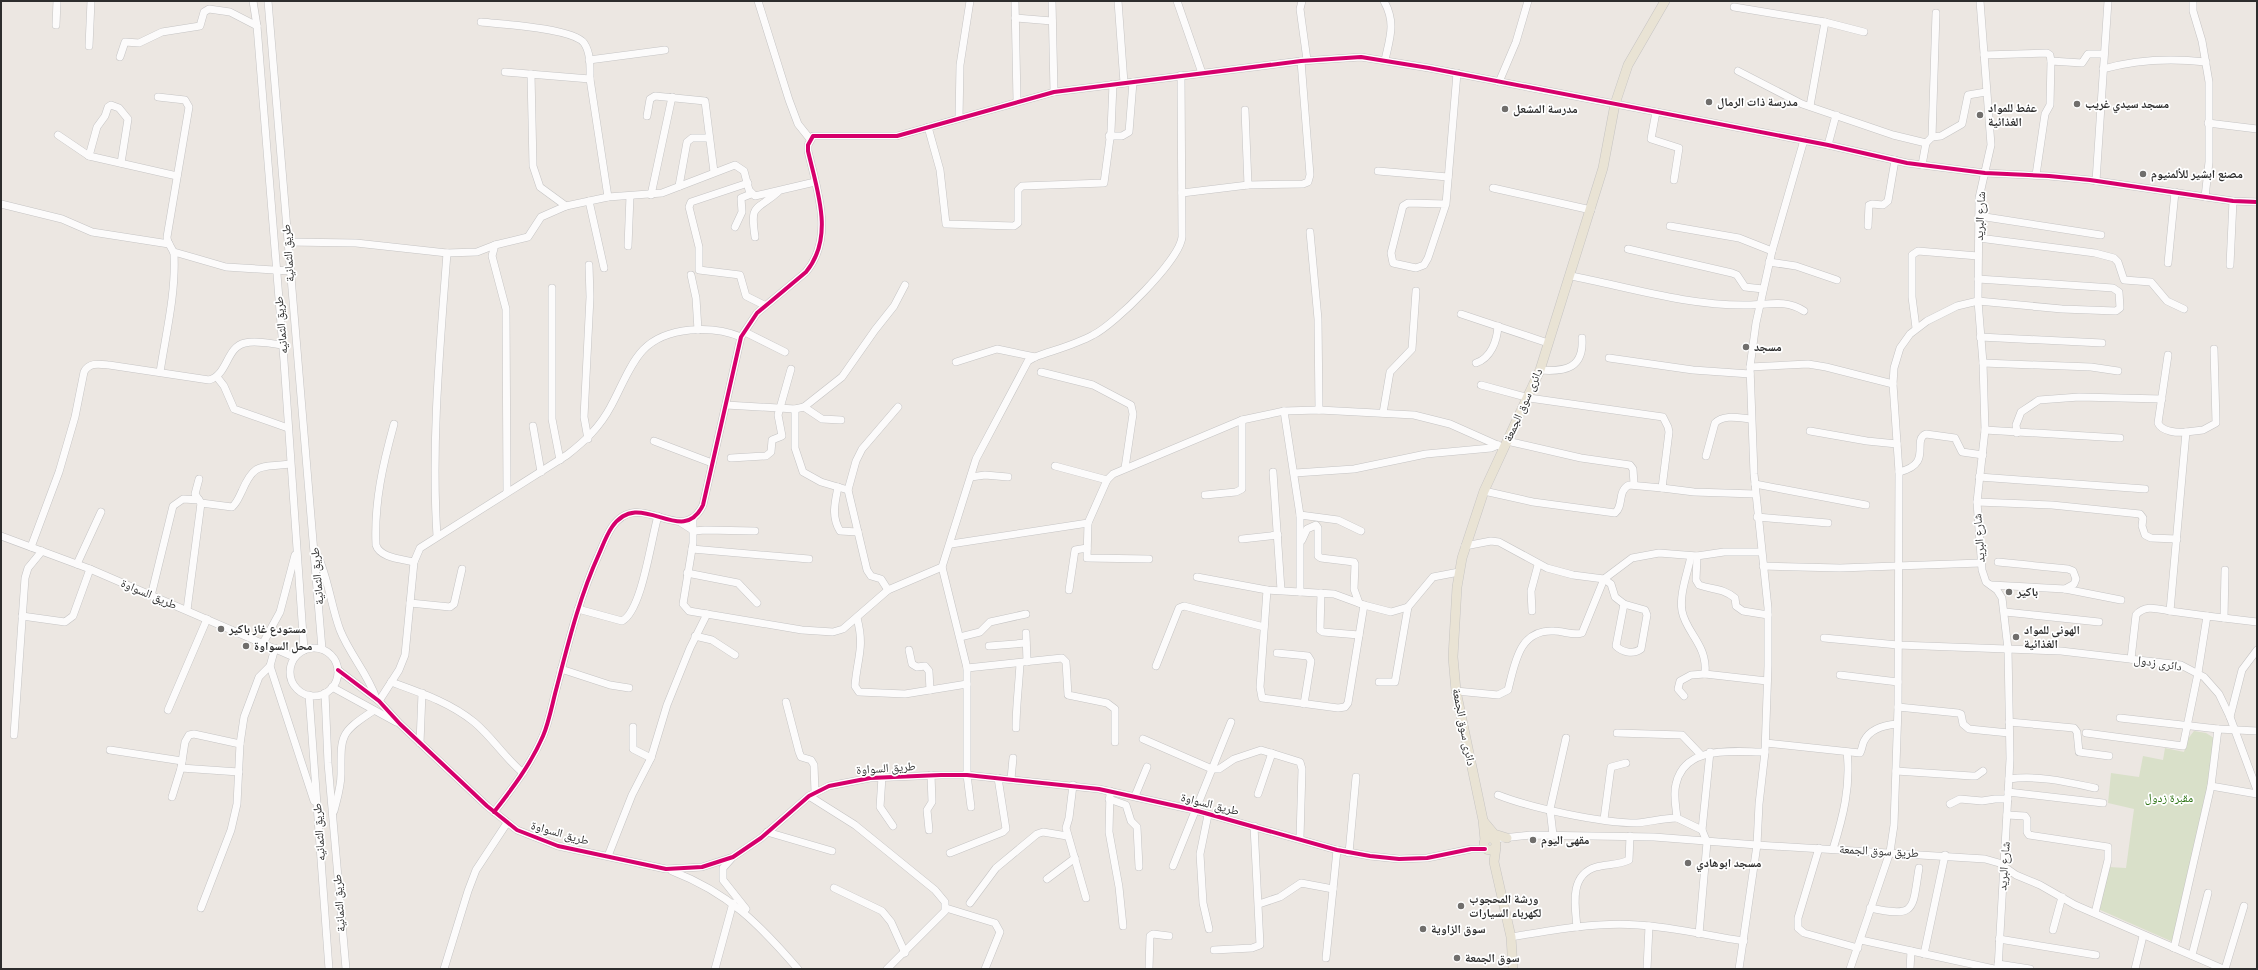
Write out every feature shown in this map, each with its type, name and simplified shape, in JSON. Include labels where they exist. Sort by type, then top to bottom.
[{"type":"main road","name":"دائرى سوق الجمعة","points":[[1511,937],[1484,823],[1456,691],[1454,626],[1459,572],[1465,546],[1484,491],[1503,445],[1529,398],[1540,370],[1591,210],[1603,168],[1615,104],[1633,54],[1665,1]]},
{"type":"main road","points":[[1473,848],[1484,823],[1494,834],[1508,838]]},
{"type":"main road","points":[[1511,937],[1513,969]]},
{"type":"street","points":[[56,25],[58,1]]},
{"type":"street","points":[[89,46],[91,1]]},
{"type":"street","name":"طريق الثمانيه","points":[[254,1],[258,26],[283,345],[304,650]]},
{"type":"street","name":"طريق الثمانية","points":[[268,1],[322,649]]},
{"type":"street","points":[[758,1],[789,100],[798,124],[810,140]]},
{"type":"street","points":[[959,118],[960,65],[970,1]]},
{"type":"street","points":[[1015,1],[1017,101]]},
{"type":"street","points":[[1052,1],[1054,92]]},
{"type":"street","points":[[1118,1],[1124,83]]},
{"type":"street","points":[[1177,1],[1202,73]]},
{"type":"street","points":[[1182,193],[1248,185],[1303,184],[1309,180],[1304,60],[1300,9],[1302,1]]},
{"type":"street","points":[[1384,1],[1392,18],[1385,60]]},
{"type":"street","points":[[1499,82],[1516,42],[1528,1]]},
{"type":"street","name":"شارع البريد","points":[[1980,1],[1990,145],[1980,191],[1979,216],[1978,301],[1983,363],[1985,430],[1977,502],[1983,575],[2002,598],[2008,649],[2008,815],[1997,967]]},
{"type":"street","points":[[2096,181],[2108,1]]},
{"type":"street","points":[[2193,1],[2194,17],[2206,62],[2208,82],[2209,162],[2205,197]]},
{"type":"street","points":[[1734,7],[1825,22],[1864,32]]},
{"type":"street","points":[[120,57],[125,42],[139,43],[162,32],[200,26],[204,12],[209,9],[230,12],[258,26]]},
{"type":"street","points":[[1932,137],[1936,13]]},
{"type":"street","points":[[1016,18],[1052,21]]},
{"type":"street","points":[[481,22],[570,34],[585,44],[589,60],[590,79],[608,197]]},
{"type":"street","points":[[1810,106],[1825,22]]},
{"type":"street","points":[[589,60],[665,50]]},
{"type":"street","points":[[1984,55],[2047,53],[2050,56],[2050,105],[2044,114],[2036,175]]},
{"type":"street","points":[[2051,61],[2082,63],[2088,54],[2104,54]]},
{"type":"street","points":[[942,567],[888,590],[843,629],[834,632],[802,630],[707,614],[685,608],[683,598],[692,550],[694,531],[693,519],[703,504],[743,334],[764,305],[806,272],[817,254],[822,233],[823,219],[808,151],[810,140],[813,136],[897,136],[1017,101],[1054,92],[1304,60],[1349,57],[1385,60],[1457,73],[1804,140],[1922,165],[1985,173],[2036,175],[2096,181],[2233,201],[2257,202]]},
{"type":"street","points":[[2103,69],[2143,60],[2172,58],[2206,62]]},
{"type":"street","points":[[1738,71],[1791,99],[1893,135],[1926,143]]},
{"type":"street","points":[[505,72],[590,79]]},
{"type":"street","points":[[1446,204],[1408,203],[1403,206],[1392,253],[1393,263],[1416,268],[1424,265],[1428,258],[1446,204],[1457,73]]},
{"type":"street","points":[[531,74],[531,148],[534,173],[540,187],[546,193],[566,206]]},
{"type":"street","points":[[971,807],[967,775],[968,668],[942,567],[951,544],[976,459],[1028,361],[1035,357],[1075,343],[1106,327],[1161,274],[1179,250],[1182,243],[1181,75]]},
{"type":"street","points":[[1109,136],[1122,136],[1129,132],[1133,82]]},
{"type":"street","points":[[928,128],[940,170],[945,221],[950,225],[1018,224],[1018,190],[1022,186],[1104,183],[1113,84]]},
{"type":"street","points":[[1922,165],[1926,143],[1932,137],[1941,136],[1962,124],[1968,95],[1986,92]]},
{"type":"street","points":[[158,97],[185,100],[189,106],[167,237],[174,252],[172,298],[160,372]]},
{"type":"street","points":[[647,116],[652,97],[672,97],[705,101],[708,138],[714,172]]},
{"type":"street","points":[[651,195],[672,97]]},
{"type":"street","points":[[88,156],[97,127],[105,116],[108,107],[111,105],[119,108],[128,119],[121,163]]},
{"type":"street","points":[[1245,110],[1248,185]]},
{"type":"street","points":[[1656,112],[1651,139],[1679,148],[1674,180]]},
{"type":"street","points":[[1828,145],[1836,115]]},
{"type":"street","points":[[2208,123],[2257,129]]},
{"type":"street","points":[[58,135],[88,156],[177,176]]},
{"type":"street","points":[[679,186],[688,142],[692,138],[708,138]]},
{"type":"street","points":[[1739,969],[1757,845],[1759,804],[1766,752],[1768,615],[1763,566],[1760,552],[1755,494],[1750,370],[1752,346],[1769,262],[1804,140]]},
{"type":"street","points":[[1868,226],[1869,205],[1883,205],[1888,201],[1895,160]]},
{"type":"street","points":[[288,242],[356,243],[447,253],[477,252],[495,245],[528,237],[541,218],[547,213],[566,206],[608,197],[651,195],[735,165],[744,171],[751,194]]},
{"type":"street","points":[[1378,170],[1448,177]]},
{"type":"street","points":[[735,227],[742,212],[741,198],[751,194],[755,196],[815,182]]},
{"type":"street","points":[[748,184],[691,202],[689,207],[699,247],[699,270],[740,275],[746,296],[764,305]]},
{"type":"street","points":[[1493,188],[1591,210]]},
{"type":"street","points":[[755,237],[752,218],[756,206],[780,191]]},
{"type":"street","points":[[2168,263],[2175,192]]},
{"type":"street","points":[[628,246],[630,196]]},
{"type":"street","points":[[589,201],[604,268]]},
{"type":"street","points":[[2230,265],[2233,201]]},
{"type":"street","points":[[1,204],[62,219],[92,232],[169,244]]},
{"type":"street","points":[[1979,216],[2101,235]]},
{"type":"street","points":[[1670,226],[1739,238],[1772,252]]},
{"type":"street","points":[[1310,232],[1318,319],[1319,410]]},
{"type":"street","points":[[1979,238],[2095,253],[2114,258],[2118,262],[2124,280],[2151,282],[2167,301],[2184,309]]},
{"type":"street","points":[[495,245],[492,256],[506,309],[507,492]]},
{"type":"street","points":[[1628,249],[1732,273],[1737,275],[1746,287],[1763,289]]},
{"type":"street","points":[[1916,328],[1912,297],[1912,255],[1918,251],[1978,256]]},
{"type":"street","points":[[174,252],[226,267],[290,271]]},
{"type":"street","points":[[437,536],[434,491],[447,253]]},
{"type":"street","points":[[1769,262],[1796,266],[1837,280]]},
{"type":"street","points":[[588,439],[584,417],[590,297],[589,265]]},
{"type":"street","points":[[691,275],[696,298],[698,330]]},
{"type":"street","points":[[1571,276],[1655,294],[1713,303],[1750,305],[1761,303],[1793,306],[1804,311]]},
{"type":"street","points":[[1850,969],[1890,852],[1894,825],[1898,707],[1899,472],[1893,384],[1894,368],[1900,348],[1916,328],[1952,308],[1978,301],[2062,309],[2116,311],[2120,308],[2119,292],[2113,288],[1978,278]]},
{"type":"street","points":[[726,405],[795,409],[804,407],[842,377],[894,306],[905,285]]},
{"type":"street","points":[[552,288],[552,419],[560,460]]},
{"type":"street","points":[[1383,413],[1390,372],[1412,349],[1416,291]]},
{"type":"street","points":[[1461,314],[1548,343]]},
{"type":"street","points":[[1476,363],[1484,360],[1490,352],[1497,337],[1498,326]]},
{"type":"street","points":[[378,700],[391,682],[404,655],[414,562],[417,551],[437,536],[560,460],[588,439],[602,421],[643,350],[665,336],[698,330],[729,331],[743,334],[785,352]]},
{"type":"street","points":[[1980,337],[2102,342]]},
{"type":"street","points":[[1540,370],[1557,371],[1568,369],[1576,362],[1583,351],[1582,338]]},
{"type":"street","points":[[31,547],[62,460],[86,368],[90,365],[101,364],[209,380],[217,377],[233,351],[242,344],[254,342],[283,345]]},
{"type":"street","points":[[956,362],[997,349],[1035,357]]},
{"type":"street","points":[[2168,354],[2159,426],[2174,431],[2186,432],[2203,430],[2216,423],[2214,349]]},
{"type":"street","points":[[1609,358],[1693,370],[1750,370],[1808,364],[1826,367],[1893,384]]},
{"type":"street","points":[[1983,363],[2091,367],[2118,370]]},
{"type":"street","points":[[731,458],[766,456],[771,452],[772,440],[782,436],[783,433],[778,424],[779,408],[791,369]]},
{"type":"street","points":[[1041,372],[1093,385],[1131,405],[1133,414],[1125,468]]},
{"type":"street","points":[[217,377],[224,386],[234,409],[288,428]]},
{"type":"street","points":[[1481,385],[1529,398],[1663,417],[1666,420],[1669,432],[1662,488]]},
{"type":"street","points":[[2017,433],[2016,425],[2021,412],[2039,400],[2079,397],[2162,399]]},
{"type":"street","points":[[804,407],[822,419],[841,420]]},
{"type":"street","points":[[888,590],[881,579],[869,574],[848,490],[856,461],[862,449],[898,407]]},
{"type":"street","points":[[795,409],[795,448],[800,467],[806,475],[838,488],[848,490]]},
{"type":"street","points":[[1149,559],[1087,558],[1088,523],[1107,480],[1113,474],[1125,468],[1242,420],[1284,411],[1319,410],[1414,415],[1450,424],[1503,445],[1630,465],[1633,468],[1634,484]]},
{"type":"street","points":[[1284,411],[1295,473],[1300,515],[1300,592]]},
{"type":"street","points":[[1706,456],[1714,423],[1723,418],[1751,419]]},
{"type":"street","points":[[1205,495],[1236,492],[1242,489],[1242,420]]},
{"type":"street","points":[[394,424],[377,496],[375,516],[376,545],[384,554],[414,562]]},
{"type":"street","points":[[533,426],[540,472]]},
{"type":"street","points":[[1985,430],[2120,438]]},
{"type":"street","points":[[1810,431],[1867,441],[1897,444]]},
{"type":"street","points":[[2170,611],[2186,432]]},
{"type":"street","points":[[1899,472],[1915,467],[1918,462],[1923,435],[1926,434],[1955,438],[1962,452],[1983,455]]},
{"type":"street","points":[[654,441],[712,463]]},
{"type":"street","points":[[1295,473],[1354,469],[1426,454],[1491,448],[1503,445]]},
{"type":"street","points":[[151,596],[173,506],[183,499],[231,508],[236,503],[248,477],[254,470],[290,464]]},
{"type":"street","points":[[1055,466],[1107,480]]},
{"type":"street","points":[[1273,472],[1281,590]]},
{"type":"street","points":[[971,477],[985,475],[1008,476]]},
{"type":"street","points":[[1979,477],[2145,489]]},
{"type":"street","points":[[187,610],[200,502],[195,494],[199,479]]},
{"type":"street","points":[[1484,491],[1533,502],[1612,514],[1618,511],[1624,488],[1634,484],[1694,492],[1755,494]]},
{"type":"street","points":[[1755,484],[1866,505]]},
{"type":"street","points":[[838,488],[834,512],[835,523],[840,531],[858,532]]},
{"type":"street","points":[[1977,502],[2052,505],[2140,514],[2143,518],[2142,526],[2145,535],[2151,538],[2177,539]]},
{"type":"street","points":[[77,564],[101,512]]},
{"type":"street","points":[[494,812],[523,773],[543,736],[578,609],[594,564],[615,523],[632,513],[645,512],[680,522],[694,531],[755,531]]},
{"type":"street","points":[[1300,515],[1334,519],[1361,531]]},
{"type":"street","points":[[578,609],[622,621],[628,618],[643,581],[658,516]]},
{"type":"street","points":[[1757,517],[1828,523]]},
{"type":"street","points":[[680,522],[693,519]]},
{"type":"street","points":[[951,544],[1088,523]]},
{"type":"street","points":[[1267,590],[1260,694],[1262,698],[1338,708],[1345,707],[1348,703],[1359,635],[1361,604],[1354,589],[1355,564],[1354,562],[1321,558],[1318,556],[1318,528],[1316,525],[1307,529],[1301,541]]},
{"type":"street","points":[[1242,539],[1278,535]]},
{"type":"street","name":"طريق السواوة","points":[[1,536],[90,568],[151,596],[187,610],[294,657]]},
{"type":"street","points":[[1465,546],[1491,541],[1499,542],[1538,565],[1573,575],[1604,579],[1611,584],[1618,600],[1624,604],[1645,610],[1648,615],[1641,649],[1634,653],[1623,651],[1616,646],[1624,604]]},
{"type":"street","points":[[1069,590],[1075,550],[1087,548]]},
{"type":"street","points":[[263,643],[280,612],[297,549]]},
{"type":"street","points":[[314,549],[322,567],[341,631],[373,688],[378,700]]},
{"type":"street","points":[[692,550],[809,559]]},
{"type":"street","points":[[14,735],[26,572],[42,551]]},
{"type":"street","points":[[1456,691],[1498,695],[1505,694],[1508,690],[1522,644],[1528,638],[1540,632],[1554,631],[1582,633],[1604,579],[1623,564],[1643,555],[1659,553],[1694,556],[1724,552],[1760,552]]},
{"type":"street","points":[[1694,556],[1696,580],[1699,586],[1721,589],[1727,592],[1735,598],[1736,606],[1742,611],[1768,615]]},
{"type":"street","points":[[1694,556],[1682,612],[1700,646],[1705,663],[1705,674]]},
{"type":"street","points":[[1998,562],[2068,569],[2073,572],[2076,580],[2074,584],[2065,590]]},
{"type":"street","points":[[1763,566],[1899,567],[1981,563]]},
{"type":"street","points":[[1532,611],[1531,591],[1538,565]]},
{"type":"street","points":[[22,616],[65,622],[69,620],[73,616],[90,568]]},
{"type":"street","points":[[410,603],[450,607],[454,604],[462,569]]},
{"type":"street","points":[[2224,618],[2225,570]]},
{"type":"street","points":[[1379,682],[1395,682],[1408,607],[1432,577],[1459,572]]},
{"type":"street","points":[[687,573],[738,583],[757,603]]},
{"type":"street","points":[[1196,577],[1267,590],[1334,594],[1361,604],[1391,612],[1408,607]]},
{"type":"street","points":[[1991,585],[2065,590],[2121,600]]},
{"type":"street","points":[[1321,593],[1320,630],[1323,632],[1359,635]]},
{"type":"street","points":[[1156,666],[1179,608],[1184,606],[1264,627]]},
{"type":"street","points":[[2131,659],[2136,615],[2139,610],[2151,607],[2170,611],[2257,622]]},
{"type":"street","points":[[2004,612],[2098,622]]},
{"type":"street","points":[[608,856],[632,795],[651,758],[667,705],[695,636],[707,614]]},
{"type":"street","points":[[960,637],[980,632],[990,622],[1026,614]]},
{"type":"street","points":[[2086,733],[2183,746],[2198,673],[2207,616]]},
{"type":"street","points":[[857,618],[861,633],[861,657],[856,673],[855,686],[859,692],[892,694],[967,684]]},
{"type":"street","points":[[168,710],[207,619]]},
{"type":"street","points":[[1016,728],[1016,708],[1024,662],[1026,633]]},
{"type":"street","points":[[695,636],[712,640],[735,655]]},
{"type":"street","name":"دائرى زدول","points":[[1824,638],[1898,645],[2060,651],[2175,664],[2198,673],[2219,694],[2254,771],[2257,790]]},
{"type":"street","points":[[989,646],[1026,643]]},
{"type":"street","points":[[201,908],[231,830],[238,798],[240,744],[244,717],[259,677],[270,666],[275,648]]},
{"type":"street","points":[[310,648],[322,649],[333,658],[338,670],[335,682],[325,693],[310,695],[299,690],[291,680],[290,668],[294,657],[304,650],[310,648]]},
{"type":"street","points":[[909,650],[912,664],[917,667],[925,666],[930,671],[930,690]]},
{"type":"street","points":[[2230,717],[2242,670],[2257,650]]},
{"type":"street","points":[[1277,653],[1308,656],[1311,661],[1304,704]]},
{"type":"street","points":[[968,668],[1062,658],[1065,660],[1068,695],[1107,703],[1115,709],[1115,742]]},
{"type":"street","points":[[270,666],[318,813]]},
{"type":"street","points":[[561,669],[610,685],[629,688]]},
{"type":"street","name":"طريق السواوة","points":[[338,670],[378,700],[400,724],[507,823],[534,838],[558,846],[666,869],[702,867],[735,855],[750,847],[812,794],[839,783],[882,777],[931,775],[967,775],[1073,785],[1110,791],[1194,810],[1208,815],[1300,838],[1337,850],[1370,856],[1412,859],[1440,856],[1508,838]]},
{"type":"street","points":[[1684,696],[1678,689],[1680,681],[1691,676],[1705,674],[1767,681]]},
{"type":"street","points":[[1840,675],[1898,682]]},
{"type":"street","points":[[391,682],[442,700],[474,722],[507,759],[523,773]]},
{"type":"street","points":[[332,687],[373,711],[400,724]]},
{"type":"street","name":"طريق الثمانية","points":[[325,693],[328,763],[343,954],[346,969]]},
{"type":"street","points":[[420,743],[422,693]]},
{"type":"street","name":"طريق الثمانيه","points":[[310,695],[329,969]]},
{"type":"street","points":[[786,702],[799,752],[802,757],[811,760],[814,765],[812,794],[901,861],[935,890],[945,902],[946,908]]},
{"type":"street","points":[[1898,707],[1958,713],[1961,714],[1964,724],[1969,729],[2009,733]]},
{"type":"street","points":[[333,815],[340,786],[340,749],[343,737],[354,724],[373,711]]},
{"type":"street","points":[[2120,718],[2187,727],[2257,731]]},
{"type":"street","points":[[1173,866],[1181,849],[1194,810],[1231,722]]},
{"type":"street","points":[[2009,722],[2074,728],[2077,732],[2079,752],[2109,756]]},
{"type":"street","points":[[1766,743],[1847,752],[1861,752],[1865,740],[1873,731],[1880,727],[1897,724]]},
{"type":"street","points":[[633,727],[633,748],[637,752],[651,758]]},
{"type":"street","points":[[2174,948],[2211,786],[2218,729]]},
{"type":"street","points":[[1617,733],[1682,735],[1701,755]]},
{"type":"street","points":[[172,796],[181,765],[185,742],[192,734],[240,744]]},
{"type":"street","points":[[1553,835],[1550,809],[1566,738]]},
{"type":"street","points":[[1143,739],[1212,769],[1219,769],[1234,759],[1261,750],[1300,762],[1302,769],[1300,838]]},
{"type":"street","points":[[110,750],[181,765],[239,772]]},
{"type":"street","points":[[1677,818],[1675,785],[1679,773],[1686,764],[1701,755],[1710,752],[1766,752]]},
{"type":"street","points":[[1699,934],[1707,842],[1702,830],[1710,752]]},
{"type":"street","points":[[1834,849],[1846,804],[1848,783],[1847,752]]},
{"type":"street","points":[[1258,794],[1272,753]]},
{"type":"street","points":[[1011,779],[1013,758]]},
{"type":"street","points":[[1604,819],[1611,767],[1626,763]]},
{"type":"street","points":[[1135,796],[1147,767]]},
{"type":"street","points":[[1896,771],[1972,776],[1976,776],[1982,771]]},
{"type":"street","points":[[929,830],[927,810],[932,802],[931,775]]},
{"type":"street","points":[[882,777],[880,807],[893,826]]},
{"type":"street","points":[[1349,853],[1356,777]]},
{"type":"street","points":[[2009,779],[2023,777],[2056,780],[2095,788]]},
{"type":"street","points":[[950,853],[1003,832],[1006,829],[998,778]]},
{"type":"street","points":[[1073,785],[1070,818],[1066,828],[1067,836],[1075,858],[1086,898]]},
{"type":"street","points":[[2211,786],[2257,794]]},
{"type":"street","points":[[1110,791],[1109,832],[1119,887],[1123,926]]},
{"type":"street","points":[[1498,795],[1550,809],[1604,819],[1636,823],[1677,818],[1702,830]]},
{"type":"street","points":[[1950,804],[1960,799],[1977,802],[2008,795],[2103,803]]},
{"type":"street","points":[[1109,799],[1126,805],[1132,821],[1137,827],[1139,867]]},
{"type":"street","points":[[1208,815],[1200,854],[1203,903],[1209,929]]},
{"type":"street","points":[[2008,815],[2025,816],[2027,819],[2027,832],[2029,835],[2108,847],[2108,860],[2094,913]]},
{"type":"street","points":[[444,969],[476,870],[507,823]]},
{"type":"street","points":[[1214,950],[1252,948],[1260,945],[1254,826]]},
{"type":"street","points":[[767,832],[832,851]]},
{"type":"street","points":[[970,903],[996,868],[1036,834],[1043,832],[1067,836]]},
{"type":"street","name":"طريق سوق الجمعة","points":[[1508,838],[1553,835],[1630,836],[1707,842],[1985,858],[2004,867],[2016,875],[2094,913],[2144,936],[2224,969]]},
{"type":"street","points":[[1577,927],[1575,892],[1578,882],[1583,874],[1594,868],[1629,860],[1630,836]]},
{"type":"street","points":[[1819,848],[1798,918],[1798,928],[1804,934],[1858,948]]},
{"type":"street","points":[[1326,958],[1337,850]]},
{"type":"street","points":[[735,855],[723,868],[722,880],[756,922],[798,969]]},
{"type":"street","points":[[1924,954],[1945,855]]},
{"type":"street","points":[[1047,879],[1075,858]]},
{"type":"street","points":[[1870,908],[1897,913],[1903,913],[1909,909],[1913,903],[1919,868]]},
{"type":"street","points":[[666,869],[705,886],[733,903],[756,922]]},
{"type":"street","points":[[1259,904],[1280,897],[1301,883],[1333,889]]},
{"type":"street","points":[[834,888],[882,911],[891,922],[904,952]]},
{"type":"street","points":[[2192,955],[2208,893]]},
{"type":"street","points":[[2053,930],[2062,897]]},
{"type":"street","points":[[715,969],[733,903]]},
{"type":"street","points":[[2224,969],[2244,906]]},
{"type":"street","points":[[892,967],[904,952],[946,908]]},
{"type":"street","points":[[946,908],[995,923],[999,928],[1000,932],[986,969]]},
{"type":"street","points":[[1511,937],[1577,927],[1625,924],[1649,926],[1744,941]]},
{"type":"street","points":[[1647,969],[1649,926]]},
{"type":"street","points":[[1149,969],[1150,936],[1153,934],[1169,936]]},
{"type":"street","points":[[2135,969],[2144,936]]},
{"type":"street","points":[[1999,939],[2096,955]]},
{"type":"street","points":[[1860,940],[1924,954],[1954,965],[2030,969]]},
{"type":"street","points":[[1910,969],[1911,951]]},
{"type":"green space","name":"مقبرة زدول","points":[[2194,731],[2206,733],[2214,738],[2207,797],[2173,942],[2098,909],[2109,867],[2126,868],[2134,809],[2108,803],[2111,773],[2139,777],[2143,756],[2163,760],[2165,748],[2184,752],[2187,740]]},
{"type":"cycle path","points":[[494,812],[527,766],[543,736],[580,604],[606,537],[612,527],[623,516],[635,512],[684,521],[694,517],[703,505],[741,337],[757,313],[806,272],[815,258],[820,244],[822,229],[819,197],[808,151],[808,145],[813,136],[897,136],[1054,92],[1301,61],[1361,57],[1429,68],[1828,145],[1907,163],[1985,173],[2049,176],[2090,180],[2233,201],[2257,202]]},
{"type":"cycle path","points":[[338,670],[379,701],[400,724],[487,806],[517,830],[558,846],[666,869],[702,867],[733,857],[761,838],[809,796],[829,786],[870,778],[941,775],[967,775],[1099,789],[1194,810],[1337,850],[1370,856],[1399,859],[1427,858],[1471,849],[1485,849]]},
{"type":"place","name":"مدرسة ذات الرمال","points":[[1709,102]]},
{"type":"place","name":"مسجد سيدي غريب","points":[[2077,104]]},
{"type":"place","name":"مدرسة المشعل","points":[[1505,109]]},
{"type":"place","name":"عفط للمواد الغذائية","points":[[1980,115]]},
{"type":"place","name":"مصنع ابشير للألمنيوم","points":[[2143,174]]},
{"type":"place","name":"مسجد","points":[[1746,347]]},
{"type":"place","name":"باكير","points":[[2009,592]]},
{"type":"place","name":"مستودع غاز باكير","points":[[221,629]]},
{"type":"place","name":"الهونى للمواد الغذائية","points":[[2016,637]]},
{"type":"place","name":"محل السواوة","points":[[246,646]]},
{"type":"place","name":"مقهى اليوم","points":[[1533,840]]},
{"type":"place","name":"مسجد ابوهادي","points":[[1688,863]]},
{"type":"place","name":"ورشة المحجوب لكهرباء السيارات","points":[[1461,906]]},
{"type":"place","name":"سوق الزاوية","points":[[1423,929]]},
{"type":"place","name":"سوق الجمعة","points":[[1457,958]]}]
